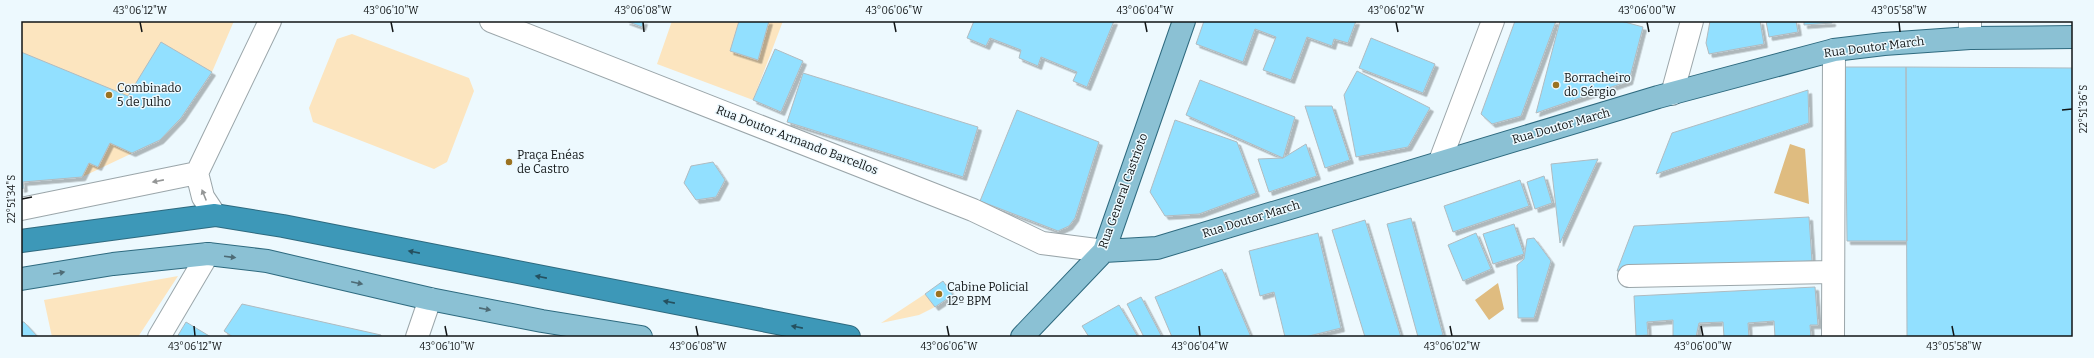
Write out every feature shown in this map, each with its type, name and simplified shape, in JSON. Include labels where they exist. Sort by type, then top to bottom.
[{"type":"highway","points":[[21,242],[215,215],[283,226],[849,337]]},
{"type":"main road","name":"Rua General Castrioto","points":[[1022,337],[1104,251],[1184,21]]},
{"type":"main road","name":"Rua Doutor March","points":[[1104,251],[1157,248],[1440,162],[1672,94],[1834,50],[1884,44],[1970,29],[2073,37]]},
{"type":"main road","points":[[21,279],[113,264],[208,254],[267,261],[430,299],[641,337]]},
{"type":"street","points":[[215,215],[203,197],[197,173],[270,21]]},
{"type":"street","name":"Rua Doutor Armando Barcellos","points":[[491,21],[973,210],[1042,243],[1104,251]]},
{"type":"street","points":[[1440,162],[1493,21]]},
{"type":"street","points":[[1672,94],[1692,21]]},
{"type":"street","points":[[1833,337],[1834,50]]},
{"type":"street","points":[[21,209],[197,173]]},
{"type":"street","points":[[159,337],[208,254]]},
{"type":"street","points":[[1629,276],[1834,272]]},
{"type":"street","points":[[417,337],[430,299]]},
{"type":"shaded area","name":"Combinado 5 de Julho","points":[[21,21],[234,21],[212,72],[181,118],[160,140],[82,177],[23,182],[24,188],[21,189]]},
{"type":"shaded area","points":[[672,21],[783,21],[753,100],[657,64]]},
{"type":"shaded area","points":[[352,34],[469,78],[474,91],[447,162],[434,169],[313,122],[309,108],[337,39]]},
{"type":"shaded area","points":[[1790,144],[1805,149],[1809,204],[1774,193]]},
{"type":"shaded area","points":[[178,276],[138,337],[52,337],[44,300]]},
{"type":"shaded area","points":[[1498,283],[1504,309],[1489,320],[1475,300]]},
{"type":"shaded area","points":[[925,294],[935,307],[919,315],[881,323]]},
{"type":"building","points":[[626,21],[644,21],[642,27]]},
{"type":"building","points":[[739,21],[769,21],[758,60],[730,51]]},
{"type":"building","points":[[974,21],[1114,21],[1087,87],[1073,81],[1077,72],[1041,57],[1038,66],[1019,58],[1021,50],[990,38],[986,46],[967,38]]},
{"type":"building","points":[[1204,21],[1356,21],[1348,43],[1334,39],[1332,46],[1307,37],[1291,80],[1263,70],[1276,37],[1255,29],[1243,62],[1196,44]]},
{"type":"building","points":[[1515,21],[1556,21],[1521,116],[1492,124],[1481,114]]},
{"type":"building","points":[[1560,21],[1621,21],[1643,27],[1629,81],[1536,113]]},
{"type":"building","points":[[1710,21],[1760,21],[1764,44],[1709,54],[1706,43]]},
{"type":"building","points":[[1766,21],[1796,21],[1798,32],[1769,37]]},
{"type":"building","points":[[1804,21],[1832,21],[1832,23],[1804,25]]},
{"type":"building","points":[[1371,38],[1435,64],[1423,93],[1359,68]]},
{"type":"building","name":"Combinado 5 de Julho","points":[[161,42],[212,72],[181,118],[160,140],[132,153],[110,143],[98,167],[89,163],[82,177],[23,182],[24,188],[21,189],[21,52],[128,96]]},
{"type":"building","points":[[775,49],[803,61],[781,112],[753,100]]},
{"type":"building","points":[[1845,67],[1906,67],[1907,241],[1847,241]]},
{"type":"building","points":[[1906,67],[2073,68],[2073,337],[1907,337]]},
{"type":"building","points":[[1357,71],[1430,108],[1408,147],[1356,157],[1344,95]]},
{"type":"building","points":[[803,73],[978,127],[963,177],[787,122]]},
{"type":"building","points":[[1200,80],[1295,117],[1283,158],[1186,115]]},
{"type":"building","points":[[1808,90],[1809,123],[1656,174],[1672,133]]},
{"type":"building","points":[[1305,106],[1332,106],[1350,160],[1325,168]]},
{"type":"building","points":[[1017,110],[1099,142],[1075,218],[1069,226],[1058,231],[980,201]]},
{"type":"building","points":[[1175,120],[1237,142],[1256,193],[1199,214],[1165,216],[1150,192]]},
{"type":"building","points":[[1306,144],[1317,176],[1269,192],[1258,159],[1283,158]]},
{"type":"building","points":[[1598,159],[1560,243],[1551,164]]},
{"type":"building","points":[[713,162],[725,180],[716,197],[696,200],[684,183],[691,166]]},
{"type":"building","points":[[1544,176],[1552,203],[1535,209],[1527,182]]},
{"type":"building","points":[[1520,180],[1529,206],[1453,232],[1444,206]]},
{"type":"building","points":[[1809,217],[1812,261],[1617,271],[1634,226]]},
{"type":"building","points":[[1411,218],[1443,335],[1434,337],[1418,337],[1387,224]]},
{"type":"building","points":[[1365,220],[1401,337],[1365,337],[1332,230]]},
{"type":"building","points":[[1514,224],[1524,254],[1493,264],[1483,234]]},
{"type":"building","points":[[1318,233],[1341,328],[1305,337],[1285,337],[1274,292],[1260,296],[1249,251]]},
{"type":"building","points":[[1476,233],[1491,269],[1463,281],[1448,245]]},
{"type":"building","points":[[1534,238],[1551,261],[1534,318],[1518,318],[1517,265],[1524,259],[1527,239]]},
{"type":"building","points":[[1222,269],[1251,337],[1172,337],[1155,297]]},
{"type":"building","name":"Cabine Policial 12º BPM","points":[[943,281],[953,295],[935,307],[925,294]]},
{"type":"building","points":[[1815,287],[1818,325],[1810,325],[1811,337],[1775,337],[1774,321],[1748,323],[1749,337],[1724,337],[1723,322],[1699,323],[1696,337],[1673,337],[1673,320],[1647,322],[1648,335],[1636,336],[1634,296]]},
{"type":"building","points":[[1141,297],[1162,337],[1144,337],[1127,304]]},
{"type":"building","points":[[242,304],[381,335],[381,337],[233,337],[224,331]]},
{"type":"building","points":[[1119,305],[1138,337],[1089,337],[1082,326]]},
{"type":"building","points":[[21,322],[24,322],[38,337],[21,337]]},
{"type":"building","points":[[186,322],[211,337],[177,337]]},
{"type":"place","name":"Borracheiro do Sérgio","points":[[1556,85]]},
{"type":"place","name":"Combinado 5 de Julho","points":[[109,95]]},
{"type":"place","name":"Praça Enéas de Castro","points":[[509,162]]},
{"type":"place","name":"Cabine Policial 12º BPM","points":[[939,294]]}]
